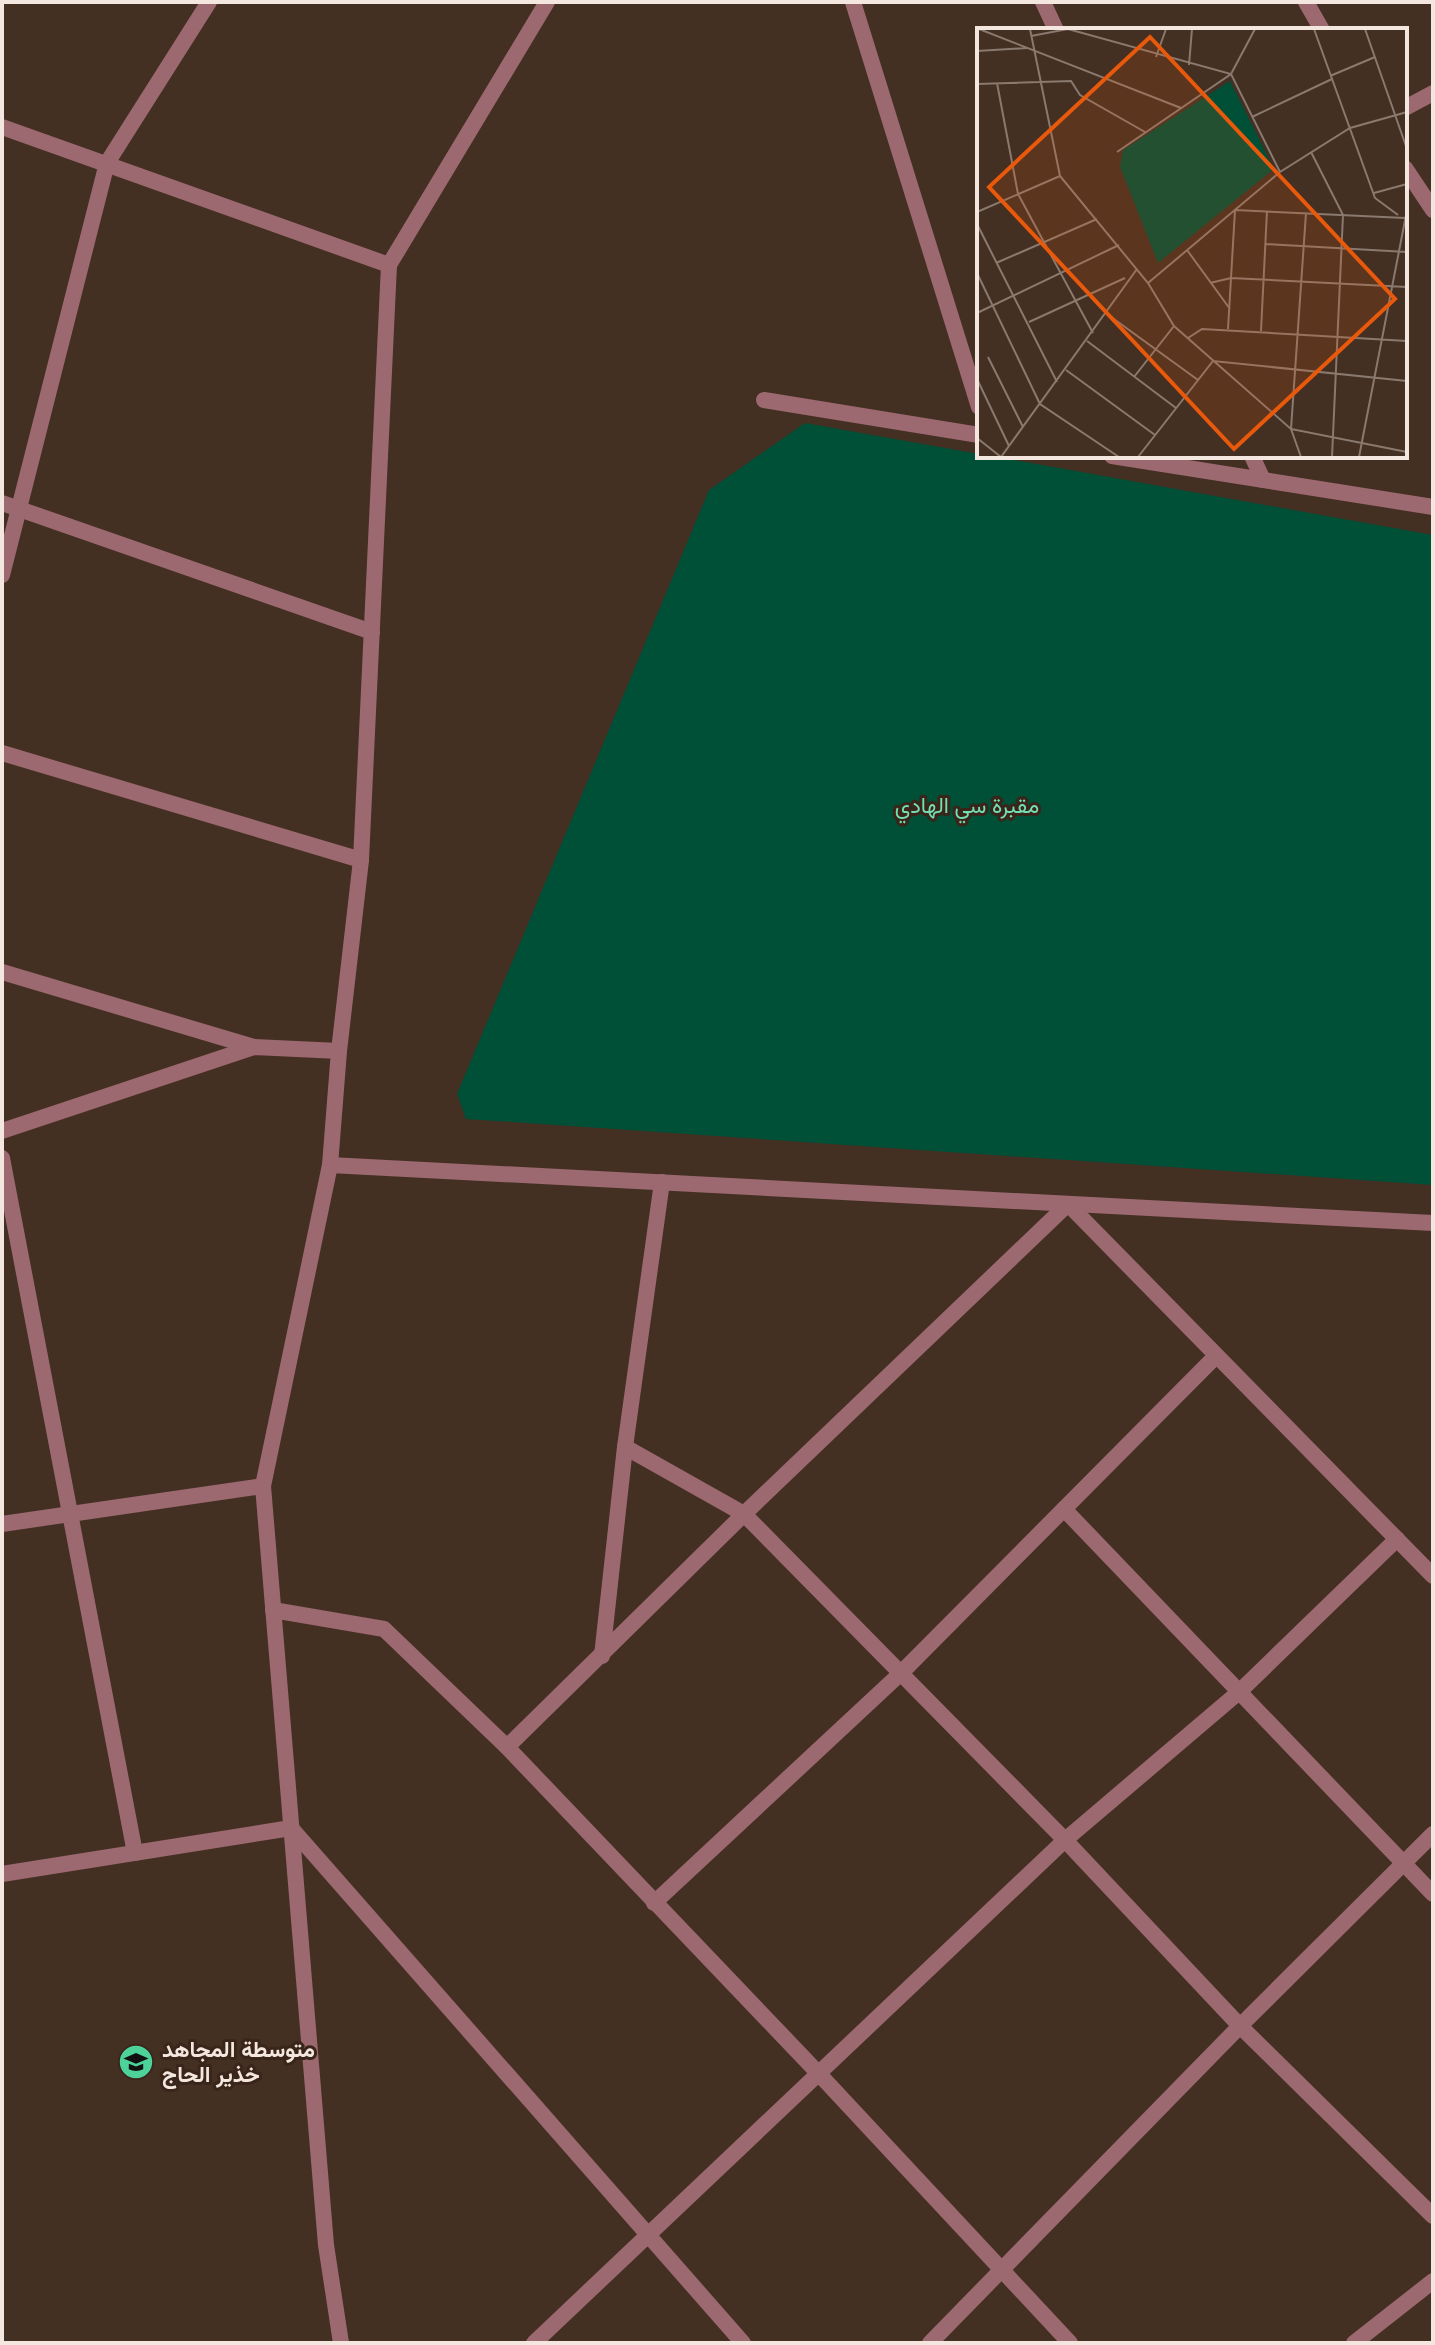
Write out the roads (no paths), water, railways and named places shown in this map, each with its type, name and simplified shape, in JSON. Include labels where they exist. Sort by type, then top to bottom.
[{"type":"street","points":[[2,575],[107,163],[209,2]]},
{"type":"street","points":[[341,2343],[326,2245],[263,1486],[330,1165],[339,1051],[361,860],[389,265],[547,2]]},
{"type":"street","points":[[853,2],[977,401]]},
{"type":"street","points":[[1043,2],[1055,28]]},
{"type":"street","points":[[1306,2],[1321,28]]},
{"type":"street","points":[[1407,107],[1433,93]]},
{"type":"street","points":[[2,127],[389,265]]},
{"type":"street","points":[[1407,171],[1433,210]]},
{"type":"street","points":[[764,400],[977,435]]},
{"type":"street","points":[[1125,458],[1433,507]]},
{"type":"street","points":[[1253,458],[1263,480]]},
{"type":"street","points":[[2,503],[372,632]]},
{"type":"street","points":[[2,753],[361,860]]},
{"type":"street","points":[[2,972],[254,1047],[339,1051]]},
{"type":"street","points":[[2,1131],[254,1047]]},
{"type":"street","points":[[2,1158],[135,1853]]},
{"type":"street","points":[[330,1165],[1433,1223]]},
{"type":"street","points":[[602,1656],[625,1447],[662,1182]]},
{"type":"street","points":[[1068,1204],[1433,1576]]},
{"type":"street","points":[[507,1747],[744,1514],[1068,1204]]},
{"type":"street","points":[[654,1903],[902,1672],[1216,1356]]},
{"type":"street","points":[[625,1447],[744,1514],[1065,1840],[1240,2026],[1433,2216]]},
{"type":"street","points":[[2,1524],[263,1486]]},
{"type":"street","points":[[1064,1509],[1433,1894]]},
{"type":"street","points":[[534,2343],[1065,1840],[1239,1692],[1397,1539]]},
{"type":"street","points":[[273,1610],[384,1629],[507,1747],[1070,2343]]},
{"type":"street","points":[[2,1874],[291,1828]]},
{"type":"street","points":[[291,1828],[743,2343]]},
{"type":"street","points":[[930,2343],[1433,1834]]},
{"type":"street","points":[[1354,2343],[1433,2281]]},
{"type":"place","name":"متوسطة المجاهد خذير الحاج","points":[[136,2062]]},
{"type":"park label","name":"مقبرة سي الهادي","points":[[967,805]]}]
